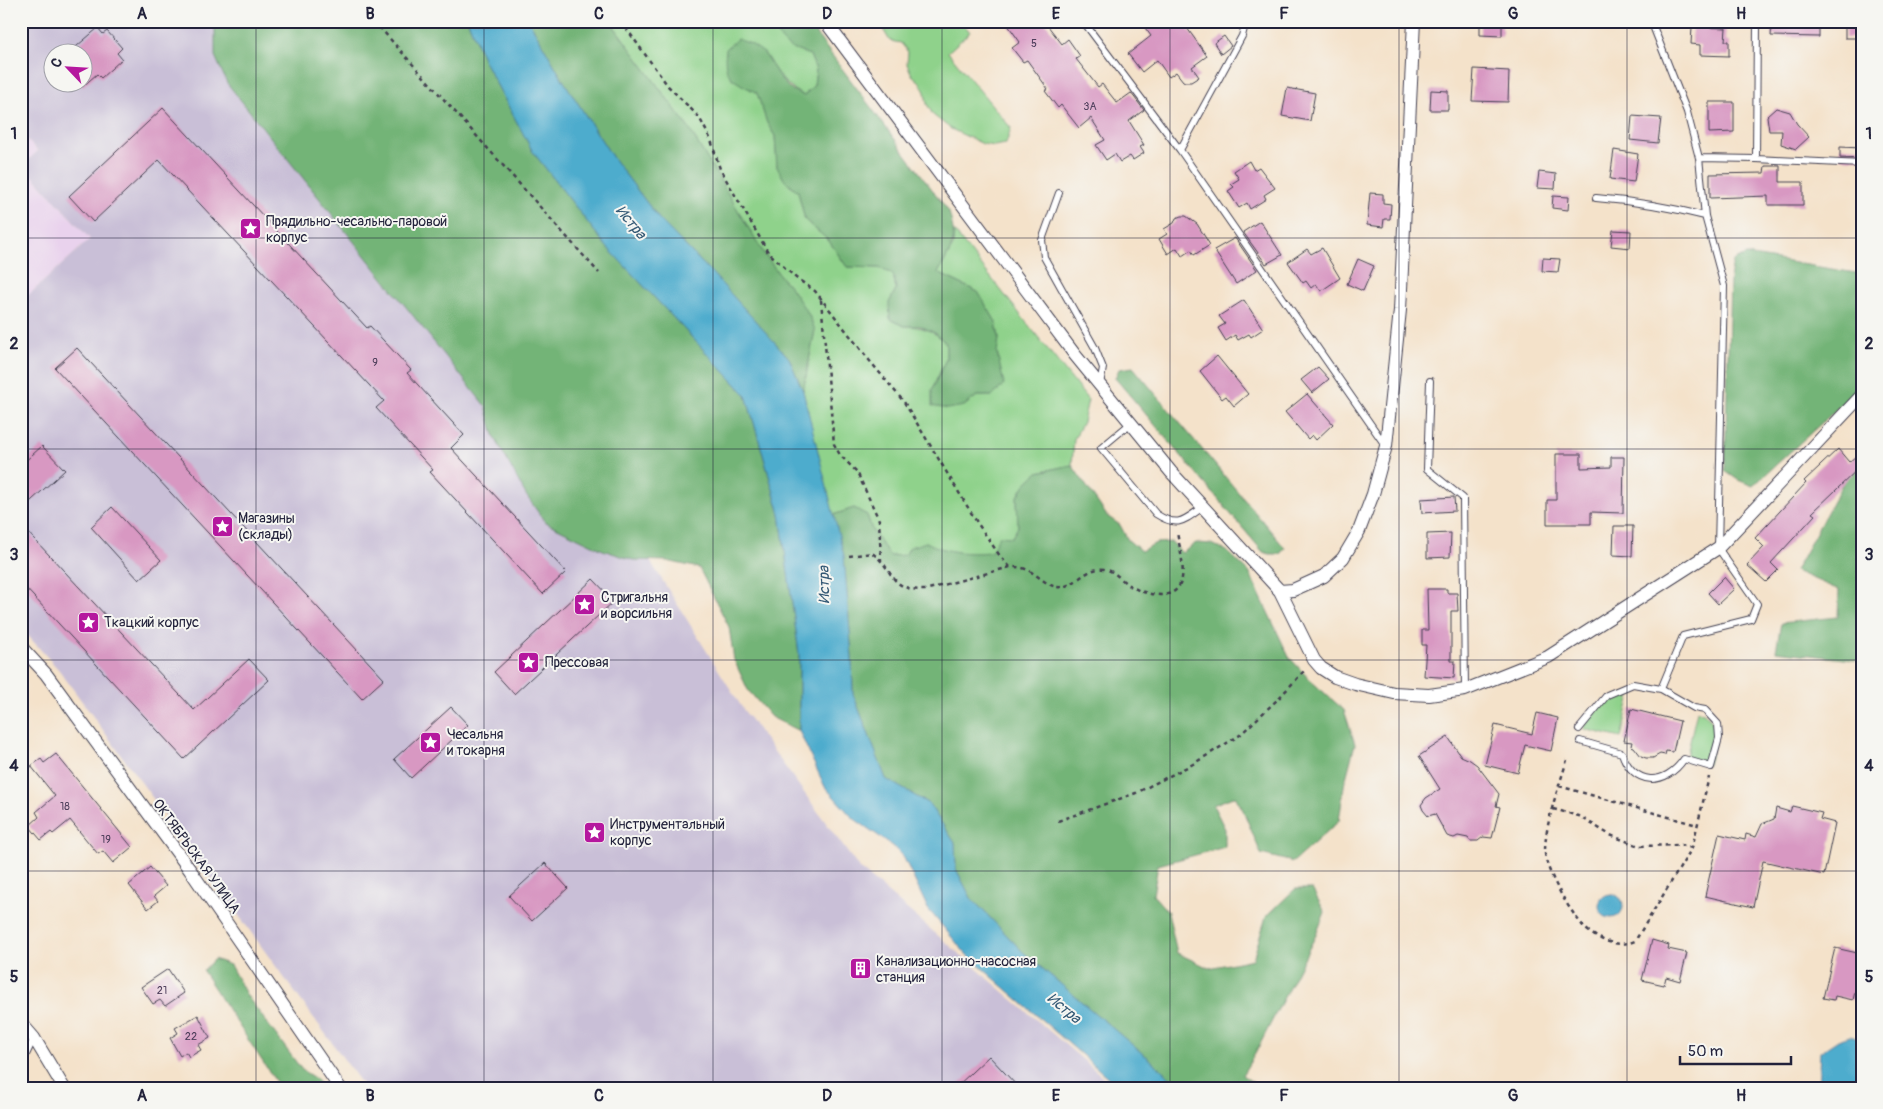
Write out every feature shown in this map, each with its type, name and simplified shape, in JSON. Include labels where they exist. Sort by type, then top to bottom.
[{"type":"street","points":[[825,21],[1075,355],[1171,472],[1280,591],[1314,660],[1321,668],[1336,677],[1355,684],[1394,692],[1429,695],[1465,690],[1548,657],[1718,548],[1862,395]]},
{"type":"street","points":[[1280,591],[1293,590],[1324,576],[1343,558],[1359,530],[1373,494],[1386,446],[1400,310],[1414,21]]},
{"type":"street","name":"ОКТЯБРЬСКАЯ УЛИЦА","points":[[21,647],[46,674],[190,870],[340,1088]]},
{"type":"street","points":[[21,1023],[34,1038],[64,1088]]},
{"type":"lane","points":[[1083,21],[1180,150],[1386,446]]},
{"type":"lane","points":[[1180,150],[1242,36],[1246,21]]},
{"type":"lane","points":[[1652,21],[1687,112],[1699,158],[1705,216],[1724,286],[1718,548],[1757,604],[1751,618],[1683,636],[1661,689]]},
{"type":"lane","points":[[1756,158],[1758,21]]},
{"type":"lane","points":[[1699,158],[1756,158],[1862,164]]},
{"type":"lane","points":[[1059,193],[1042,240],[1044,257],[1095,348],[1103,368],[1100,385]]},
{"type":"lane","points":[[1596,198],[1630,201],[1705,216]]},
{"type":"lane","points":[[1430,381],[1427,469],[1463,498],[1465,690]]},
{"type":"lane","points":[[1131,423],[1101,448],[1156,514],[1176,523],[1185,520],[1203,507]]},
{"type":"lane","points":[[1578,729],[1607,695],[1633,684],[1661,689],[1694,708],[1704,710],[1718,724],[1719,738],[1711,767],[1684,760],[1671,774],[1652,779],[1632,772],[1625,763],[1622,753],[1580,741]]},
{"type":"lane","points":[[21,1065],[34,1038]]},
{"type":"path","points":[[374,21],[599,273]]},
{"type":"path","points":[[620,21],[668,86],[699,117],[711,140],[720,169],[768,252],[796,278],[815,291],[904,402],[978,524],[1010,567]]},
{"type":"path","points":[[821,299],[834,444],[840,455],[857,472],[879,520],[881,560]]},
{"type":"path","points":[[849,556],[872,553],[881,560],[893,580],[914,590],[925,590],[1010,567],[1021,567],[1050,585],[1061,587],[1072,583],[1092,570],[1103,569],[1114,572],[1131,587],[1147,593],[1158,595],[1171,594],[1180,587],[1183,576],[1176,523]]},
{"type":"path","points":[[1058,821],[1136,794],[1193,764],[1240,735],[1278,700],[1314,660]]},
{"type":"path","points":[[1567,760],[1546,836],[1545,856],[1551,875],[1564,899],[1586,929],[1600,939],[1626,945],[1635,941],[1692,848],[1711,767]]},
{"type":"path","points":[[1559,786],[1697,825]]},
{"type":"path","points":[[1553,810],[1579,816],[1610,835],[1639,846],[1681,845],[1692,848]]},
{"type":"shaded area","points":[[21,21],[258,21],[452,245],[743,709],[859,868],[1116,1088],[365,1088],[59,670],[21,628],[21,302],[90,239],[23,165],[38,151],[21,134]]},
{"type":"shaded area","points":[[21,134],[38,151],[23,165],[90,239],[21,302]]},
{"type":"green space","points":[[218,21],[468,21],[484,61],[533,152],[606,246],[746,395],[780,514],[799,654],[799,731],[771,717],[748,690],[734,660],[729,627],[699,568],[667,561],[633,560],[603,550],[545,522],[526,495],[495,438],[486,407],[227,83],[215,56],[215,23]]},
{"type":"green space","points":[[529,21],[610,21],[688,127],[763,252],[809,315],[815,330],[803,391],[789,358],[711,272],[660,220],[613,158],[563,80]]},
{"type":"green space","points":[[610,21],[782,21],[775,29],[795,50],[810,55],[816,70],[814,85],[804,96],[797,92],[781,78],[764,53],[731,78],[757,93],[767,123],[775,136],[777,167],[785,181],[798,191],[805,220],[829,241],[847,267],[879,268],[893,274],[896,289],[889,303],[904,326],[927,330],[946,343],[946,359],[932,390],[964,406],[977,396],[993,396],[1003,384],[997,353],[999,338],[996,322],[978,292],[938,273],[953,246],[954,231],[1088,400],[1083,422],[1074,439],[1072,465],[1038,472],[1017,498],[1018,527],[1012,537],[991,552],[973,554],[940,550],[926,542],[905,556],[890,556],[872,530],[867,515],[854,508],[833,515],[803,391],[815,330],[791,288],[763,252],[688,127]]},
{"type":"green space","points":[[782,21],[801,21],[814,31],[949,212],[953,231],[952,244],[938,273],[978,292],[996,322],[999,338],[997,353],[1004,384],[993,396],[977,396],[964,406],[948,409],[932,406],[932,390],[946,359],[946,343],[935,333],[920,326],[904,326],[890,319],[889,303],[896,289],[893,274],[879,268],[847,267],[829,241],[805,220],[798,191],[785,181],[777,167],[775,136],[767,123],[757,93],[731,77],[726,67],[725,59],[726,49],[737,39],[751,44],[764,53],[780,78],[790,89],[804,96],[814,85],[816,70],[810,55],[793,49],[781,40],[775,29]]},
{"type":"green space","points":[[878,21],[961,21],[970,32],[948,52],[1011,128],[1006,144],[994,146],[983,144],[951,129],[933,115],[927,104],[925,92],[920,82],[912,75],[907,64],[908,52],[901,43],[890,41]]},
{"type":"green space","points":[[1746,255],[1862,274],[1862,386],[1753,486],[1738,480],[1725,471],[1730,279],[1733,261]]},
{"type":"green space","points":[[1133,367],[1285,548],[1280,554],[1263,552],[1115,378],[1119,369]]},
{"type":"green space","points":[[1862,448],[1862,661],[1776,651],[1781,623],[1838,617],[1839,590],[1795,571]]},
{"type":"green space","points":[[1072,465],[1107,516],[1120,525],[1128,540],[1141,551],[1156,543],[1172,542],[1182,553],[1196,543],[1212,544],[1227,551],[1249,572],[1289,657],[1311,681],[1344,710],[1355,744],[1344,786],[1339,821],[1293,862],[1261,854],[1243,810],[1235,796],[1213,805],[1225,829],[1225,847],[1158,865],[1153,895],[1168,912],[1177,953],[1209,968],[1253,959],[1266,917],[1295,889],[1312,889],[1325,912],[1316,935],[1255,1054],[1242,1075],[1261,1088],[1183,1088],[1023,952],[971,898],[956,869],[955,843],[929,804],[886,779],[853,694],[844,556],[833,515],[854,508],[867,515],[872,530],[890,556],[905,555],[910,547],[926,542],[958,552],[991,552],[999,536],[1012,537],[1018,527],[1017,498],[1025,484],[1038,472]]},
{"type":"green space","points":[[1623,694],[1631,694],[1621,738],[1584,729],[1590,717],[1599,707]]},
{"type":"green space","points":[[1697,711],[1704,712],[1710,719],[1715,731],[1714,743],[1708,764],[1686,758]]},
{"type":"green space","points":[[214,959],[230,965],[247,996],[302,1070],[316,1079],[322,1088],[280,1088],[203,971]]},
{"type":"water","name":"Истра","points":[[468,21],[529,21],[563,80],[613,158],[660,220],[711,272],[789,358],[803,391],[844,556],[853,694],[886,779],[929,804],[955,843],[956,869],[971,898],[1023,952],[1183,1088],[1120,1088],[966,954],[928,909],[904,858],[893,846],[853,818],[825,787],[799,731],[799,654],[780,514],[746,395],[606,246],[533,152],[484,61]]},
{"type":"water","points":[[1611,894],[1620,897],[1623,906],[1620,915],[1611,918],[1602,915],[1599,906],[1602,897]]},
{"type":"water","points":[[1850,1036],[1862,1040],[1862,1088],[1818,1088],[1820,1052],[1838,1040]]},
{"type":"building","points":[[1005,21],[1044,21],[1062,44],[1068,39],[1080,56],[1076,59],[1098,87],[1102,84],[1117,103],[1131,93],[1144,110],[1129,121],[1144,145],[1140,147],[1144,153],[1133,160],[1130,156],[1120,162],[1115,154],[1106,160],[1096,145],[1105,140],[1091,118],[1079,128],[1061,105],[1058,108],[1045,91],[1048,89],[1027,60],[1023,62],[1012,48],[1020,42]]},
{"type":"building","points":[[1140,21],[1182,21],[1207,56],[1192,67],[1199,77],[1191,82],[1185,82],[1176,72],[1169,77],[1157,60],[1142,72],[1128,54],[1151,36]]},
{"type":"building","points":[[1480,21],[1502,21],[1502,36],[1480,35]]},
{"type":"building","points":[[1772,21],[1819,21],[1819,37],[1771,36]]},
{"type":"building","points":[[1845,23],[1860,23],[1860,38],[1845,38]]},
{"type":"building","points":[[1692,27],[1726,28],[1725,41],[1729,41],[1729,56],[1700,55],[1700,45],[1691,44]]},
{"type":"building","points":[[98,28],[103,34],[107,31],[122,48],[117,53],[122,59],[101,78],[97,74],[92,78],[92,42],[82,42]]},
{"type":"building","points":[[1224,36],[1231,46],[1221,54],[1214,43]]},
{"type":"building","points":[[1474,69],[1509,71],[1508,102],[1472,101]]},
{"type":"building","points":[[1287,88],[1315,93],[1310,121],[1282,116]]},
{"type":"building","points":[[1431,90],[1448,91],[1448,110],[1430,110]]},
{"type":"building","points":[[1709,102],[1734,102],[1734,132],[1709,133]]},
{"type":"building","points":[[163,108],[367,328],[370,326],[411,370],[407,373],[464,435],[451,448],[566,572],[543,594],[430,472],[433,470],[376,408],[384,401],[159,160],[93,222],[69,196]]},
{"type":"building","points":[[1776,108],[1790,112],[1797,124],[1809,137],[1796,149],[1781,144],[1782,131],[1769,131],[1767,116]]},
{"type":"building","points":[[1632,116],[1661,118],[1658,143],[1630,140]]},
{"type":"building","points":[[1840,147],[1862,148],[1862,159],[1840,158]]},
{"type":"building","points":[[1614,150],[1638,154],[1634,182],[1610,179]]},
{"type":"building","points":[[1249,161],[1254,170],[1259,167],[1275,188],[1264,195],[1266,199],[1250,209],[1247,203],[1239,208],[1228,191],[1234,187],[1231,184],[1239,179],[1234,171]]},
{"type":"building","points":[[1765,166],[1780,166],[1780,182],[1803,182],[1803,205],[1768,205],[1768,196],[1710,198],[1710,174],[1764,173]]},
{"type":"building","points":[[1539,172],[1556,174],[1555,189],[1537,188]]},
{"type":"building","points":[[1370,193],[1383,194],[1383,203],[1391,204],[1390,219],[1384,219],[1383,227],[1367,225]]},
{"type":"building","points":[[1553,196],[1569,197],[1568,210],[1552,208]]},
{"type":"building","points":[[1181,216],[1186,216],[1197,224],[1210,245],[1194,255],[1191,250],[1182,256],[1177,248],[1168,254],[1159,239],[1167,234],[1164,229]]},
{"type":"building","points":[[1260,221],[1282,255],[1266,264],[1243,232]]},
{"type":"building","points":[[1613,230],[1631,231],[1630,248],[1611,246]]},
{"type":"building","points":[[1235,238],[1257,270],[1236,284],[1214,250]]},
{"type":"building","points":[[1322,248],[1340,278],[1321,291],[1316,284],[1311,288],[1306,281],[1303,283],[1288,262],[1307,249],[1311,254]]},
{"type":"building","points":[[1543,258],[1560,259],[1558,272],[1542,271]]},
{"type":"building","points":[[1358,259],[1374,266],[1363,291],[1347,284]]},
{"type":"building","points":[[1244,300],[1263,329],[1251,337],[1249,334],[1238,340],[1235,335],[1226,341],[1218,328],[1225,324],[1219,316]]},
{"type":"building","points":[[77,348],[384,679],[362,699],[55,368]]},
{"type":"building","points":[[1217,356],[1248,394],[1234,406],[1226,396],[1222,399],[1200,371]]},
{"type":"building","points":[[1318,367],[1329,379],[1312,393],[1301,380]]},
{"type":"building","points":[[1307,394],[1333,424],[1316,440],[1312,435],[1308,439],[1285,412]]},
{"type":"building","points":[[42,446],[65,470],[21,510],[21,465]]},
{"type":"building","points":[[1838,449],[1849,462],[1862,451],[1862,465],[1812,513],[1815,515],[1771,563],[1778,570],[1766,582],[1747,565],[1764,547],[1755,538],[1806,483],[1804,481]]},
{"type":"building","points":[[1556,454],[1581,454],[1581,468],[1611,467],[1611,457],[1624,457],[1623,513],[1591,512],[1591,524],[1547,524],[1547,500],[1556,500]]},
{"type":"building","points":[[1454,497],[1455,511],[1422,513],[1421,499]]},
{"type":"building","points":[[112,507],[161,560],[139,580],[91,527]]},
{"type":"building","points":[[21,525],[194,710],[249,659],[269,680],[184,759],[21,583]]},
{"type":"building","points":[[1614,526],[1633,526],[1632,556],[1613,555]]},
{"type":"building","points":[[1451,533],[1450,557],[1427,558],[1427,534]]},
{"type":"building","points":[[1724,577],[1734,589],[1718,604],[1708,593]]},
{"type":"building","points":[[593,579],[614,601],[514,694],[494,672]]},
{"type":"building","points":[[1427,589],[1447,589],[1447,593],[1457,593],[1458,611],[1451,611],[1451,661],[1455,661],[1454,678],[1424,676],[1426,645],[1422,645],[1422,630],[1428,630]]},
{"type":"building","points":[[451,707],[468,725],[411,778],[394,759]]},
{"type":"building","points":[[1631,709],[1680,721],[1673,752],[1666,751],[1665,755],[1660,754],[1653,758],[1646,758],[1641,756],[1631,746],[1632,742],[1624,741]]},
{"type":"building","points":[[1537,713],[1558,718],[1551,751],[1525,745],[1518,773],[1485,765],[1495,725],[1532,734]]},
{"type":"building","points":[[1448,737],[1461,756],[1477,765],[1499,794],[1496,806],[1500,807],[1492,838],[1483,837],[1478,841],[1470,841],[1468,838],[1447,836],[1435,814],[1428,816],[1423,810],[1421,805],[1426,798],[1440,789],[1419,756]]},
{"type":"building","points":[[56,754],[132,847],[113,863],[103,851],[98,854],[70,820],[53,834],[51,832],[41,840],[29,826],[39,817],[36,812],[55,796],[31,766],[41,759],[44,763]]},
{"type":"building","points":[[1792,806],[1822,813],[1820,819],[1835,823],[1824,875],[1763,861],[1753,907],[1705,896],[1719,834],[1745,840],[1746,834],[1756,837],[1762,824],[1774,819],[1776,808],[1790,812]]},
{"type":"building","points":[[545,863],[568,888],[532,921],[509,896]]},
{"type":"building","points":[[150,867],[166,886],[154,896],[158,901],[148,909],[129,885]]},
{"type":"building","points":[[1652,940],[1669,945],[1668,949],[1687,953],[1680,981],[1666,977],[1664,985],[1642,980]]},
{"type":"building","points":[[1835,948],[1862,954],[1862,964],[1853,1000],[1835,996],[1834,1000],[1823,998]]},
{"type":"building","name":"Канализационно-насосная станция","points":[[860,962],[866,964],[868,970],[866,976],[860,978],[854,976],[852,970],[854,964]]},
{"type":"building","points":[[168,969],[184,993],[165,1006],[160,1000],[153,1004],[141,987]]},
{"type":"building","points":[[198,1015],[210,1038],[198,1045],[201,1050],[189,1057],[186,1052],[180,1056],[170,1038],[178,1033],[175,1028]]},
{"type":"building","points":[[989,1056],[1019,1088],[955,1088]]},
{"type":"place","name":"Прядильно-чесально-паровой корпус","points":[[250,229]]},
{"type":"place","name":"Магазины (склады)","points":[[222,526]]},
{"type":"place","name":"Стригальня и ворсильня","points":[[585,605]]},
{"type":"place","name":"Ткацкий корпус","points":[[88,622]]},
{"type":"place","name":"Прессовая","points":[[529,662]]},
{"type":"place","name":"Чесальня и токарня","points":[[431,742]]},
{"type":"place","name":"Инструментальный корпус","points":[[594,832]]},
{"type":"place","name":"Канализационно-насосная станция","points":[[860,969]]}]
